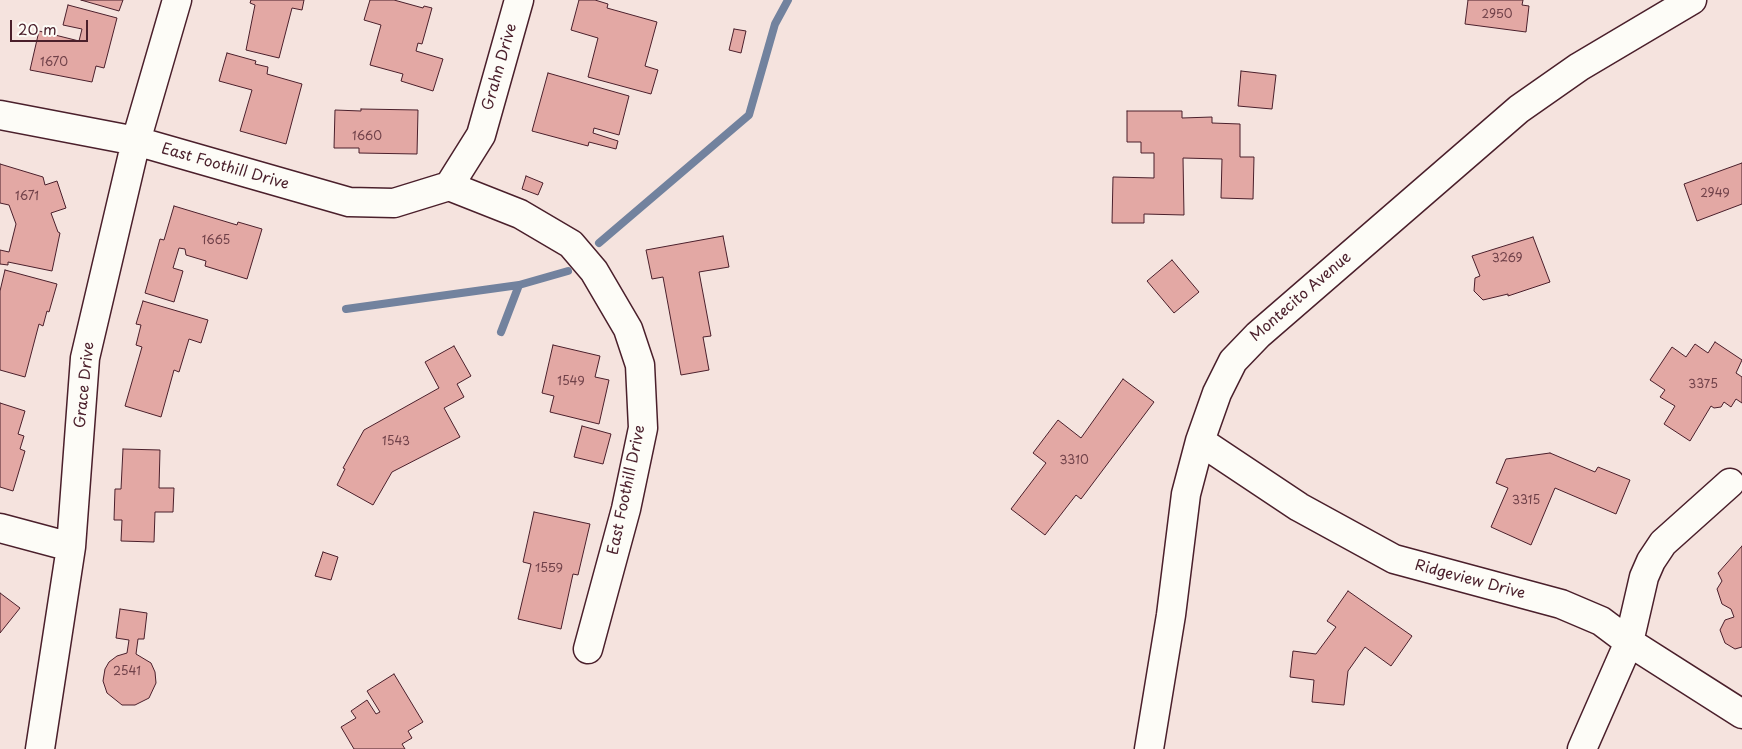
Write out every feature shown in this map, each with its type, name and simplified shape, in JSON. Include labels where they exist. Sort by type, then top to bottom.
[{"type":"street","name":"Grace Drive","points":[[40,749],[71,547],[85,358],[136,141],[177,0]]},
{"type":"street","name":"Grahn Drive","points":[[449,186],[481,135],[519,0]]},
{"type":"street","name":"Montecito Avenue","points":[[1149,749],[1172,608],[1186,494],[1200,441],[1224,378],[1233,361],[1258,334],[1538,94],[1579,67],[1692,0]]},
{"type":"street","name":"East Foothill Drive","points":[[0,116],[136,141],[349,202],[394,203],[449,186],[520,214],[571,244],[594,271],[628,329],[640,365],[643,428],[626,509],[588,649]]},
{"type":"street","name":"Ridgeview Drive","points":[[1200,441],[1299,507],[1394,559],[1561,604],[1601,621],[1629,642],[1742,714]]},
{"type":"street","points":[[1582,749],[1629,642],[1644,578],[1650,561],[1663,543],[1730,483]]},
{"type":"street","points":[[0,528],[71,547]]},
{"type":"building","points":[[81,0],[123,0],[119,11]]},
{"type":"building","points":[[251,0],[304,0],[302,10],[292,8],[279,58],[246,50],[255,5],[250,3]]},
{"type":"building","points":[[370,0],[394,0],[423,8],[424,6],[432,8],[422,44],[418,43],[416,51],[443,59],[433,91],[401,81],[403,74],[370,65],[381,25],[364,20]]},
{"type":"building","points":[[579,0],[595,0],[608,4],[607,8],[657,22],[645,66],[658,70],[651,94],[588,77],[598,38],[571,30]]},
{"type":"building","points":[[1468,0],[1523,0],[1522,5],[1529,6],[1526,32],[1465,24]]},
{"type":"building","points":[[68,5],[117,18],[104,68],[96,66],[92,82],[30,70],[39,31],[79,41],[82,29],[63,25]]},
{"type":"building","points":[[734,29],[746,31],[741,53],[729,50]]},
{"type":"building","points":[[227,53],[256,61],[255,64],[268,67],[267,74],[302,84],[286,144],[240,131],[252,90],[219,81]]},
{"type":"building","points":[[1241,71],[1276,75],[1272,109],[1238,106]]},
{"type":"building","points":[[548,73],[629,96],[619,135],[594,128],[593,133],[618,141],[616,149],[589,142],[588,146],[532,131]]},
{"type":"building","points":[[361,109],[418,110],[417,154],[359,153],[359,148],[334,148],[335,110],[361,111]]},
{"type":"building","points":[[1127,111],[1182,111],[1182,118],[1212,117],[1212,123],[1240,124],[1240,157],[1254,157],[1253,199],[1221,198],[1222,159],[1183,158],[1184,215],[1144,214],[1144,223],[1112,223],[1113,177],[1154,178],[1154,153],[1141,153],[1141,142],[1127,142]]},
{"type":"building","points":[[1742,163],[1742,204],[1697,221],[1684,184]]},
{"type":"building","points":[[0,164],[43,177],[45,185],[57,181],[66,208],[51,213],[60,233],[52,271],[8,262],[8,265],[0,264],[0,250],[9,252],[16,224],[9,205],[0,203]]},
{"type":"building","points":[[526,176],[543,183],[538,195],[522,189]]},
{"type":"building","points":[[174,206],[237,225],[238,222],[262,229],[247,279],[205,266],[206,261],[186,255],[185,249],[179,248],[173,268],[183,271],[174,302],[145,293],[160,239],[164,240]]},
{"type":"building","points":[[723,236],[729,267],[699,272],[711,336],[703,337],[709,370],[681,375],[663,277],[652,279],[646,250]]},
{"type":"building","points":[[1533,237],[1550,282],[1508,296],[1508,294],[1483,300],[1474,291],[1475,278],[1480,276],[1472,256]]},
{"type":"building","points":[[1172,260],[1199,292],[1174,313],[1147,281]]},
{"type":"building","points":[[5,270],[57,284],[43,326],[39,324],[25,377],[0,370],[0,291]]},
{"type":"building","points":[[143,301],[208,320],[201,343],[189,339],[179,372],[174,370],[161,417],[125,406],[142,347],[136,345],[141,325],[136,324]]},
{"type":"building","points":[[1715,342],[1742,360],[1736,373],[1742,377],[1742,403],[1736,399],[1731,407],[1724,402],[1721,407],[1714,408],[1711,406],[1690,441],[1664,424],[1675,406],[1660,397],[1665,390],[1650,380],[1672,347],[1686,357],[1695,344],[1708,353]]},
{"type":"building","points":[[553,345],[600,356],[595,377],[609,380],[599,424],[550,412],[554,396],[542,393]]},
{"type":"building","points":[[454,346],[471,376],[457,384],[464,397],[444,408],[460,437],[392,472],[373,505],[337,485],[345,469],[343,468],[364,430],[439,388],[425,362]]},
{"type":"building","points":[[1123,379],[1154,402],[1081,499],[1076,495],[1045,535],[1011,509],[1046,463],[1033,453],[1058,420],[1081,438]]},
{"type":"building","points":[[0,403],[25,411],[18,434],[24,436],[20,449],[25,451],[13,491],[0,487]]},
{"type":"building","points":[[582,426],[611,434],[603,464],[574,457]]},
{"type":"building","points":[[123,449],[160,450],[159,488],[174,488],[173,512],[155,512],[154,542],[121,541],[122,520],[114,520],[115,489],[121,489]]},
{"type":"building","points":[[1550,453],[1595,472],[1598,467],[1630,480],[1616,514],[1555,488],[1531,545],[1491,527],[1508,488],[1496,483],[1506,459]]},
{"type":"building","points":[[534,512],[590,524],[578,575],[573,574],[561,629],[518,619],[531,564],[523,562]]},
{"type":"building","points":[[1742,546],[1742,647],[1735,649],[1725,643],[1720,630],[1725,620],[1734,617],[1731,609],[1722,604],[1717,589],[1722,581],[1718,573]]},
{"type":"building","points":[[323,552],[338,557],[331,580],[315,576]]},
{"type":"building","points":[[1348,591],[1412,636],[1391,666],[1365,647],[1348,671],[1344,705],[1312,702],[1314,680],[1290,677],[1293,651],[1316,654],[1336,627],[1327,621]]},
{"type":"building","points":[[0,593],[20,608],[0,633]]},
{"type":"building","points":[[120,609],[147,613],[144,639],[138,639],[136,654],[151,663],[155,672],[156,683],[149,698],[135,705],[122,705],[107,693],[103,681],[105,669],[109,662],[117,656],[127,653],[129,640],[116,638]]},
{"type":"building","points":[[394,674],[423,722],[408,731],[412,738],[402,744],[405,749],[354,749],[341,727],[356,718],[351,711],[367,700],[376,714],[380,712],[367,691]]},
{"type":"waterway","points":[[599,243],[749,115],[775,24],[788,0]]},
{"type":"waterway","points":[[501,332],[519,285],[568,271]]},
{"type":"waterway","points":[[346,309],[519,285]]}]
